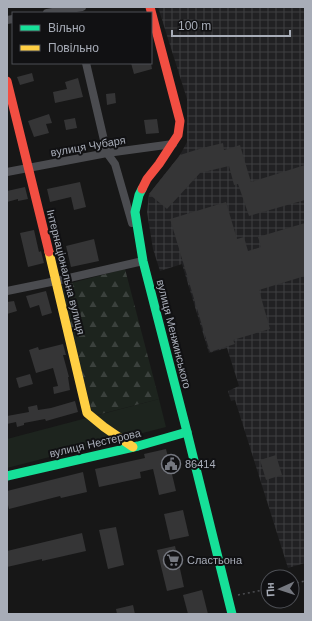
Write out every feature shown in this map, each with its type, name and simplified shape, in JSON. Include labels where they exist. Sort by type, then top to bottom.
[{"type":"street","points":[[56,12],[73,10],[82,7]]},
{"type":"street","points":[[7,291],[143,261],[135,212],[139,195],[147,179],[178,135],[180,121],[152,14]]},
{"type":"street","name":"вулиця Менжинського","points":[[86,64],[107,153],[115,164],[143,261],[232,614]]},
{"type":"street","name":"Інтернаціональна вулиця","points":[[7,81],[88,413],[104,427],[133,447]]},
{"type":"street","name":"вулиця Чубаря","points":[[7,172],[107,153],[173,144]]},
{"type":"street","name":"вулиця Нестерова","points":[[7,476],[133,447],[187,432]]},
{"type":"path","points":[[228,597],[260,591]]},
{"type":"shaded area","points":[[158,7],[305,7],[305,563],[288,568],[235,400],[231,401],[228,391],[239,386],[227,348],[209,353],[182,264],[160,271],[153,249],[147,212],[149,194],[180,155],[187,142],[187,99]]},
{"type":"green space","points":[[125,269],[159,399],[93,416],[60,286]]},
{"type":"green space","points":[[159,399],[166,427],[7,468],[7,439]]},
{"type":"building","points":[[131,64],[151,64],[152,69],[134,74]]},
{"type":"building","points":[[32,73],[34,81],[20,85],[17,77]]},
{"type":"building","points":[[78,78],[83,97],[55,103],[53,92],[67,89],[65,82]]},
{"type":"building","points":[[115,93],[116,103],[107,105],[106,94]]},
{"type":"building","points":[[49,114],[52,123],[46,124],[49,133],[34,137],[28,121]]},
{"type":"building","points":[[75,118],[77,128],[66,130],[64,120]]},
{"type":"building","points":[[157,119],[159,133],[146,134],[144,120]]},
{"type":"building","points":[[223,143],[224,150],[240,145],[251,182],[305,165],[305,200],[249,216],[238,184],[234,185],[229,166],[200,173],[167,209],[149,194],[180,155]]},
{"type":"building","points":[[80,182],[86,207],[74,210],[71,197],[50,202],[47,189]]},
{"type":"building","points":[[25,187],[28,199],[18,201],[18,199],[7,202],[7,191]]},
{"type":"building","points":[[226,202],[237,239],[244,237],[248,251],[261,247],[258,237],[305,223],[305,276],[259,290],[270,329],[233,340],[235,344],[210,352],[170,219]]},
{"type":"building","points":[[34,230],[39,252],[41,251],[44,263],[28,267],[20,233]]},
{"type":"building","points":[[94,239],[99,261],[71,267],[66,246]]},
{"type":"building","points":[[46,291],[52,313],[42,316],[39,305],[30,308],[26,296]]},
{"type":"building","points":[[14,301],[17,311],[7,314],[7,302]]},
{"type":"building","points":[[63,344],[66,355],[63,355],[69,377],[70,390],[54,394],[53,387],[58,386],[53,368],[36,373],[29,350],[38,347],[39,350]]},
{"type":"building","points":[[30,374],[33,384],[19,388],[16,378]]},
{"type":"building","points":[[75,401],[78,412],[46,421],[45,419],[24,423],[24,425],[17,427],[16,422],[7,424],[7,416],[29,412],[28,407],[37,405],[38,410]]},
{"type":"building","points":[[166,449],[176,491],[159,495],[153,469],[140,472],[141,478],[99,487],[95,469],[145,458],[144,454]]},
{"type":"building","points":[[276,455],[282,475],[266,480],[260,460]]},
{"type":"building","points":[[83,472],[87,492],[61,498],[60,496],[9,509],[7,491]]},
{"type":"building","points":[[183,510],[189,536],[170,540],[164,514]]},
{"type":"building","points":[[116,527],[124,565],[108,569],[99,530]]},
{"type":"building","points":[[82,533],[86,551],[7,567],[7,551]]},
{"type":"building","points":[[175,546],[184,587],[167,591],[157,550]]},
{"type":"building","points":[[202,590],[208,614],[188,614],[183,595]]},
{"type":"building","points":[[133,605],[135,614],[117,614],[116,609]]},
{"type":"traffic: fast","points":[[142,189],[135,212],[143,261],[232,614]]},
{"type":"traffic: fast","points":[[7,476],[138,446],[187,432]]},
{"type":"traffic: slow","points":[[49,252],[87,413],[133,447]]},
{"type":"traffic: jam","points":[[150,7],[151,12]]},
{"type":"traffic: jam","points":[[142,189],[147,179],[178,135],[180,121],[152,15]]},
{"type":"traffic: jam","points":[[7,81],[49,252]]},
{"type":"place","name":"86414","points":[[171,464]]},
{"type":"place","name":"Сластьона","points":[[173,560]]}]
